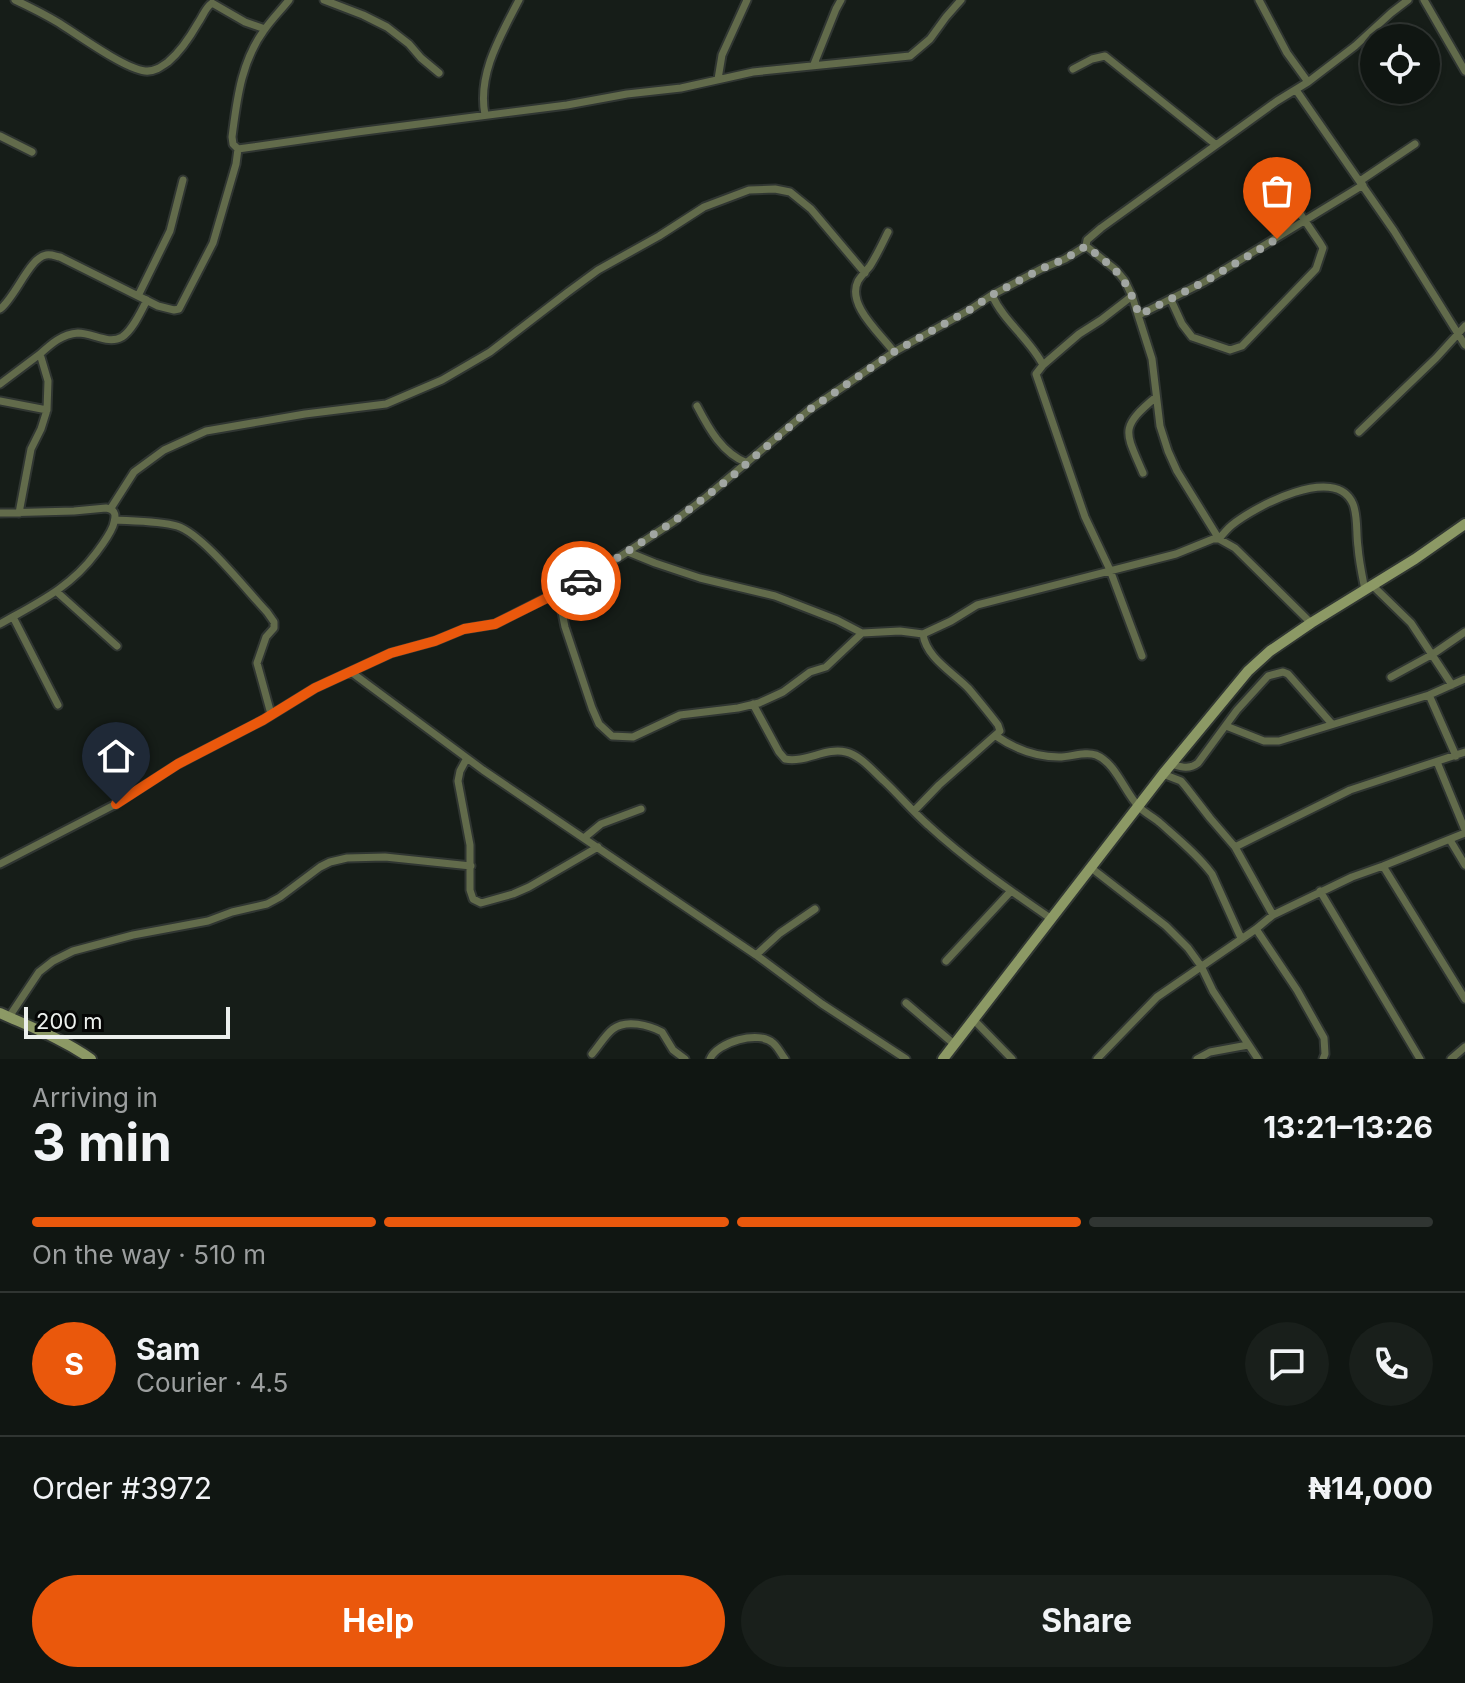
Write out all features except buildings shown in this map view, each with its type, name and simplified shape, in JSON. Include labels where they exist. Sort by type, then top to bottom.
[{"type":"main road","points":[[943,1059],[1163,774],[1248,671],[1270,651],[1311,623],[1415,559],[1465,524]]},
{"type":"main road","points":[[5,1015],[70,1045],[91,1059]]},
{"type":"street","points":[[15,0],[122,62],[144,71],[160,68],[170,60],[212,3],[245,22],[265,29]]},
{"type":"street","points":[[238,149],[232,137],[239,90],[249,58],[265,29],[289,0]]},
{"type":"street","points":[[324,0],[387,27],[439,73]]},
{"type":"street","points":[[485,115],[485,77],[497,43],[519,0]]},
{"type":"street","points":[[718,79],[722,55],[747,0]]},
{"type":"street","points":[[814,64],[841,0]]},
{"type":"street","points":[[238,149],[681,88],[753,72],[910,56],[930,39],[961,0]]},
{"type":"street","points":[[1259,0],[1287,53],[1308,82]]},
{"type":"street","points":[[0,864],[116,804],[178,764],[315,688],[391,653],[464,629],[495,624],[592,575],[706,497],[809,410],[894,352],[992,295],[1086,246],[1087,240],[1101,228],[1215,144],[1308,82],[1408,0]]},
{"type":"street","points":[[1424,0],[1465,71]]},
{"type":"street","points":[[1073,69],[1105,56],[1215,144]]},
{"type":"street","points":[[1296,90],[1394,231],[1465,345]]},
{"type":"street","points":[[0,136],[32,152]]},
{"type":"street","points":[[1139,315],[1204,282],[1307,221],[1415,144]]},
{"type":"street","points":[[0,309],[8,303],[36,260],[46,255],[60,257],[147,300],[179,309],[213,243],[238,149]]},
{"type":"street","points":[[138,296],[170,231],[183,180]]},
{"type":"street","points":[[1171,300],[1192,337],[1230,350],[1242,346],[1316,269],[1323,248],[1280,184]]},
{"type":"street","points":[[111,508],[134,472],[164,450],[206,431],[386,404],[442,380],[490,352],[598,270],[704,207],[749,190],[790,192],[811,209],[865,273]]},
{"type":"street","points":[[888,232],[877,256],[857,285],[859,307],[894,352]]},
{"type":"street","points":[[1086,246],[1116,270],[1132,296],[1152,359],[1160,426],[1172,461],[1192,496],[1219,539],[1235,548],[1311,623]]},
{"type":"street","points":[[992,295],[997,308],[1031,345],[1043,365]]},
{"type":"street","points":[[1132,296],[1079,334],[1036,374],[1085,517],[1110,570],[1142,656]]},
{"type":"street","points":[[0,384],[58,338],[78,333],[116,340],[125,335],[147,300]]},
{"type":"street","points":[[1359,432],[1465,326]]},
{"type":"street","points":[[19,513],[31,449],[47,410],[48,381],[40,354]]},
{"type":"street","points":[[1143,473],[1128,428],[1156,397]]},
{"type":"street","points":[[0,401],[47,410]]},
{"type":"street","points":[[697,406],[720,443],[735,458],[747,463]]},
{"type":"street","points":[[628,552],[700,578],[775,596],[862,633],[900,631],[923,634],[977,605],[1176,554],[1219,539],[1231,526],[1279,499],[1319,486],[1332,486],[1352,502],[1368,588],[1411,623],[1452,685]]},
{"type":"street","points":[[0,513],[111,508],[115,511],[110,533],[82,571],[57,592],[0,624]]},
{"type":"street","points":[[115,520],[176,526],[189,531],[202,541],[267,612],[274,622],[274,628],[266,637],[257,663],[271,714]]},
{"type":"street","points":[[57,592],[117,646]]},
{"type":"street","points":[[558,592],[565,627],[592,708],[599,724],[612,736],[633,737],[680,715],[753,704],[783,692],[810,672],[826,667],[862,633]]},
{"type":"street","points":[[13,617],[58,705]]},
{"type":"street","points":[[1391,677],[1465,632]]},
{"type":"street","points":[[914,811],[933,790],[1000,731],[967,687],[931,651],[924,642],[923,634]]},
{"type":"street","points":[[351,672],[467,758],[906,1059]]},
{"type":"street","points":[[1171,764],[1192,768],[1198,763],[1246,698],[1274,673],[1288,674],[1332,724]]},
{"type":"street","points":[[1226,726],[1264,741],[1279,741],[1429,695],[1465,679]]},
{"type":"street","points":[[1429,695],[1456,756]]},
{"type":"street","points":[[753,704],[785,759],[799,760],[836,751],[856,756],[950,844],[1050,918]]},
{"type":"street","points":[[996,736],[1032,754],[1059,757],[1094,754],[1101,758],[1118,776],[1138,806],[1205,865],[1241,938]]},
{"type":"street","points":[[1235,847],[1350,790],[1465,752]]},
{"type":"street","points":[[467,758],[458,781],[468,829],[473,899],[481,903],[513,894],[598,847]]},
{"type":"street","points":[[1097,1059],[1157,997],[1273,915],[1352,877],[1465,832],[1437,762]]},
{"type":"street","points":[[1163,774],[1181,781],[1235,847],[1273,915]]},
{"type":"street","points":[[584,838],[601,824],[641,809]]},
{"type":"street","points":[[1450,840],[1465,865]]},
{"type":"street","points":[[5,1015],[39,972],[73,951],[208,921],[267,904],[330,862],[347,858],[385,857],[471,866]]},
{"type":"street","points":[[1383,866],[1465,999]]},
{"type":"street","points":[[1090,867],[1166,926],[1188,948],[1258,1059]]},
{"type":"street","points":[[946,961],[1011,891]]},
{"type":"street","points":[[1320,891],[1420,1059]]},
{"type":"street","points":[[756,955],[780,933],[815,909]]},
{"type":"street","points":[[1256,929],[1297,990],[1324,1038],[1323,1059]]},
{"type":"street","points":[[906,1003],[954,1044]]},
{"type":"street","points":[[973,1019],[1012,1059]]},
{"type":"street","points":[[592,1054],[611,1030],[628,1024],[662,1032],[673,1050],[685,1059]]},
{"type":"street","points":[[710,1059],[720,1046],[756,1037],[773,1043],[785,1059]]},
{"type":"street","points":[[1197,1059],[1210,1052],[1248,1045]]},
{"type":"street","points":[[1455,1058],[1465,1047]]},
{"type":"way so far","points":[[581,581],[673,522],[809,410],[894,352],[992,295],[1086,246],[1125,281],[1139,315],[1204,282],[1277,239]]},
{"type":"route","points":[[116,804],[178,764],[263,720],[315,688],[391,653],[464,629],[495,624],[581,581]]}]
